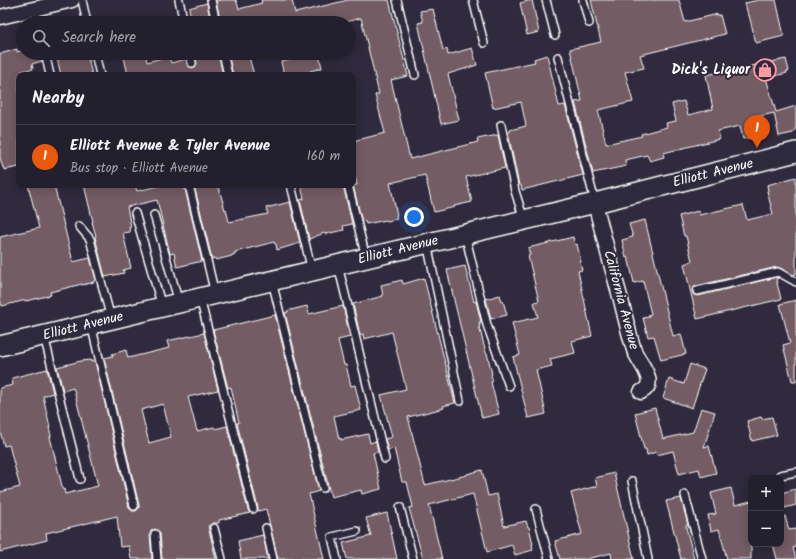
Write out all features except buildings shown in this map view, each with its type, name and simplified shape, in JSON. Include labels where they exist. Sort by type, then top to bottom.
[{"type":"street","points":[[0,17],[72,0]]},
{"type":"street","name":"Elliott Avenue","points":[[0,346],[595,203],[796,152]]},
{"type":"street","name":"California Avenue","points":[[595,203],[634,352],[647,374],[648,383],[645,390],[641,392]]},
{"type":"lane","points":[[82,0],[85,16]]},
{"type":"lane","points":[[179,0],[182,16]]},
{"type":"lane","points":[[210,0],[214,16]]},
{"type":"lane","points":[[397,0],[415,75]]},
{"type":"lane","points":[[473,0],[484,43]]},
{"type":"lane","points":[[546,0],[555,35]]},
{"type":"lane","points":[[583,0],[589,23]]},
{"type":"lane","points":[[35,9],[36,16]]},
{"type":"lane","points":[[558,57],[595,203]]},
{"type":"lane","points":[[47,60],[49,72]]},
{"type":"lane","points":[[97,60],[99,72]]},
{"type":"lane","points":[[225,60],[227,72]]},
{"type":"lane","points":[[501,125],[515,191],[524,220]]},
{"type":"lane","points":[[189,188],[207,296],[253,509]]},
{"type":"lane","points":[[292,188],[312,271]]},
{"type":"lane","points":[[349,188],[366,258]]},
{"type":"lane","points":[[135,213],[171,305]]},
{"type":"lane","points":[[154,215],[171,305]]},
{"type":"lane","points":[[79,226],[90,239],[111,319]]},
{"type":"lane","points":[[465,234],[487,325],[509,386]]},
{"type":"lane","points":[[427,243],[460,401]]},
{"type":"lane","points":[[338,265],[384,459]]},
{"type":"lane","points":[[697,291],[778,272],[796,282]]},
{"type":"lane","points":[[272,281],[323,488]]},
{"type":"lane","points":[[91,324],[134,506]]},
{"type":"lane","points":[[44,336],[80,480]]},
{"type":"lane","points":[[780,475],[796,472]]},
{"type":"lane","points":[[632,481],[648,559]]},
{"type":"lane","points":[[685,495],[702,559]]},
{"type":"lane","points":[[400,507],[413,559]]},
{"type":"lane","points":[[536,509],[549,559]]},
{"type":"lane","points":[[214,528],[222,559]]},
{"type":"lane","points":[[266,528],[273,559]]},
{"type":"lane","points":[[337,559],[332,537],[357,531]]},
{"type":"lane","points":[[155,534],[157,559]]},
{"type":"place","name":"Dick's Liquor","points":[[765,70]]},
{"type":"place","name":"Elliott Avenue & Tyler Avenue","points":[[757,148]]}]
